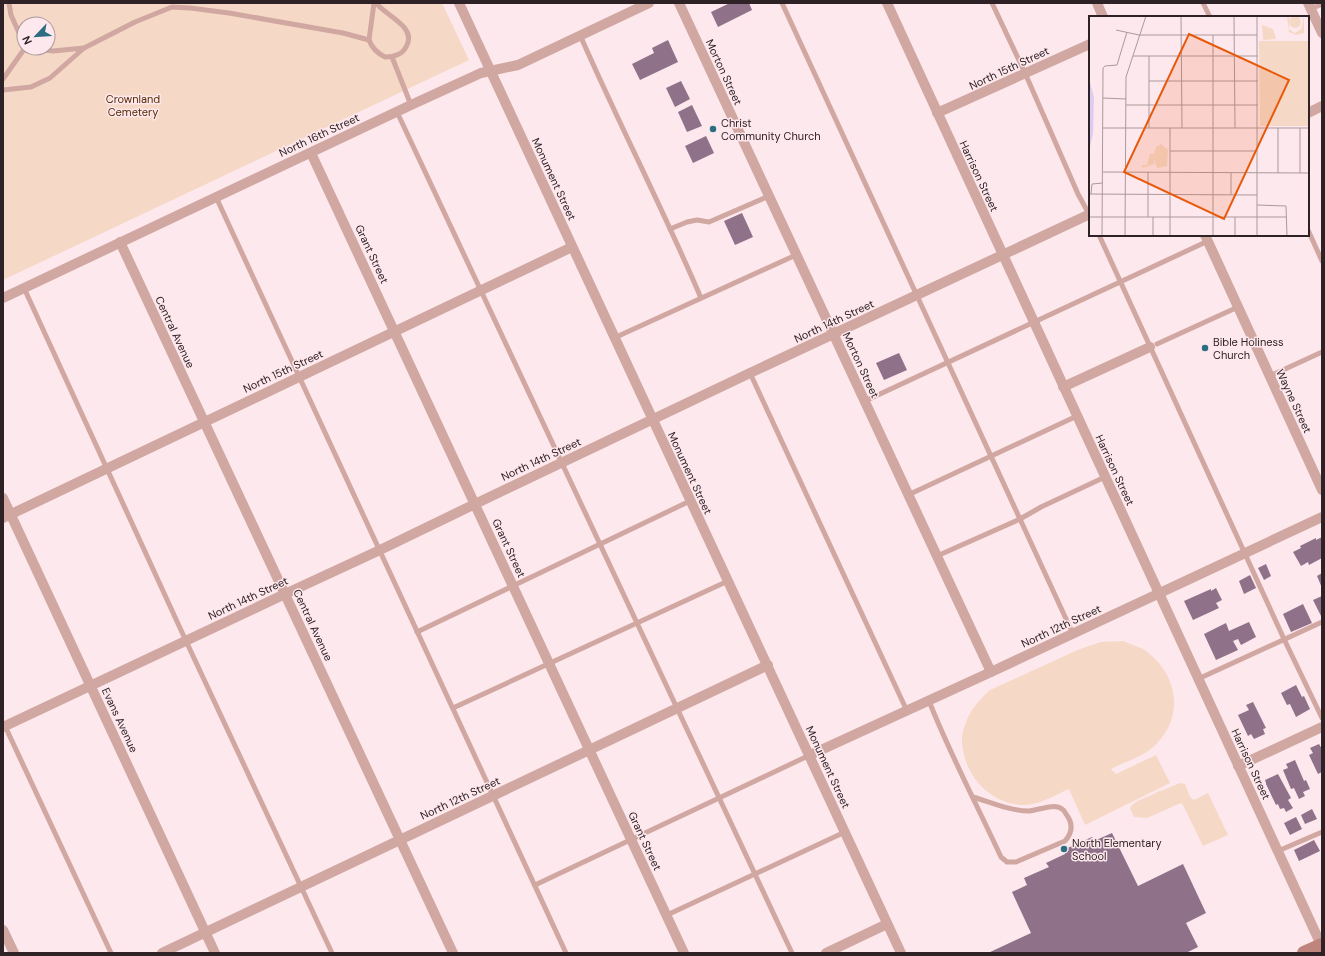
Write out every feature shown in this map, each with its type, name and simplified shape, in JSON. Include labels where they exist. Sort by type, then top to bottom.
[{"type":"main road","points":[[1304,953],[1322,946]]},
{"type":"street","name":"Monument Street","points":[[459,3],[901,953]]},
{"type":"street","name":"North 16th Street","points":[[3,298],[481,73],[518,65],[649,3]]},
{"type":"street","name":"Morton Street","points":[[679,3],[991,672]]},
{"type":"street","name":"Harrison Street","points":[[887,3],[1322,946]]},
{"type":"street","points":[[1097,3],[1103,16]]},
{"type":"street","points":[[1310,6],[1322,33]]},
{"type":"street","name":"North 15th Street","points":[[937,113],[1089,44]]},
{"type":"street","points":[[1309,112],[1322,106]]},
{"type":"street","name":"Grant Street","points":[[311,153],[684,953]]},
{"type":"street","name":"North 14th Street","points":[[4,725],[380,550],[652,419],[916,295],[1089,215]]},
{"type":"street","name":"Wayne Street","points":[[1206,238],[1322,490]]},
{"type":"street","name":"Central Avenue","points":[[120,242],[453,953]]},
{"type":"street","name":"North 15th Street","points":[[7,516],[572,247]]},
{"type":"street","points":[[1063,387],[1153,346]]},
{"type":"street","name":"Evans Avenue","points":[[3,498],[7,516],[90,686],[215,953]]},
{"type":"street","name":"North 12th Street","points":[[810,755],[1322,517]]},
{"type":"street","name":"North 12th Street","points":[[162,953],[768,665]]},
{"type":"street","points":[[1238,766],[1322,727]]},
{"type":"street","points":[[826,953],[887,924]]},
{"type":"street","points":[[3,930],[14,953]]},
{"type":"lane","points":[[9,3],[11,15],[16,26]]},
{"type":"lane","points":[[375,3],[382,11],[400,23],[408,32],[409,41],[407,46],[398,56],[385,58],[374,50],[369,40],[375,3]]},
{"type":"lane","points":[[782,3],[1073,634]]},
{"type":"lane","points":[[992,3],[1025,73],[1078,194],[1089,213]]},
{"type":"lane","points":[[1203,3],[1210,16]]},
{"type":"lane","points":[[1310,6],[1322,4]]},
{"type":"lane","points":[[3,90],[31,87],[50,78],[84,48],[171,5],[229,12],[336,31],[369,40]]},
{"type":"lane","points":[[580,35],[701,298]]},
{"type":"lane","points":[[56,51],[84,48]]},
{"type":"lane","points":[[3,79],[19,56]]},
{"type":"lane","points":[[392,57],[411,105]]},
{"type":"lane","points":[[397,112],[792,953]]},
{"type":"lane","points":[[670,229],[687,222],[697,220],[709,222],[769,196]]},
{"type":"lane","points":[[216,197],[566,953]]},
{"type":"lane","points":[[1309,232],[1322,260]]},
{"type":"lane","points":[[1098,236],[1153,346],[1284,639],[1322,718]]},
{"type":"lane","points":[[865,401],[1120,282],[1206,238]]},
{"type":"lane","points":[[614,338],[796,255]]},
{"type":"lane","points":[[24,288],[106,468],[332,953]]},
{"type":"lane","points":[[1153,346],[1238,307]]},
{"type":"lane","points":[[1270,376],[1322,352]]},
{"type":"lane","points":[[750,373],[907,711]]},
{"type":"lane","points":[[908,495],[1077,416]]},
{"type":"lane","points":[[937,556],[1020,519],[1041,507],[1106,477]]},
{"type":"lane","points":[[417,632],[690,501]]},
{"type":"lane","points":[[453,708],[728,581]]},
{"type":"lane","points":[[1198,679],[1322,622]]},
{"type":"lane","points":[[928,701],[1001,857],[1007,862],[1016,862],[1065,841],[1070,835],[1070,819],[1062,809],[1054,806],[1029,811],[1009,808],[973,797]]},
{"type":"lane","points":[[4,725],[111,953]]},
{"type":"lane","points":[[535,885],[810,755]]},
{"type":"lane","points":[[666,915],[845,832]]},
{"type":"lane","points":[[1278,851],[1322,832]]},
{"type":"green space","name":"Crownland Cemetery","points":[[3,3],[442,3],[469,60],[3,280]]},
{"type":"green space","points":[[1123,641],[1143,649],[1155,659],[1164,671],[1171,683],[1174,697],[1174,710],[1170,724],[1163,736],[1152,748],[1111,769],[1116,774],[1156,755],[1170,783],[1085,825],[1069,789],[1043,801],[1026,805],[1013,804],[1000,800],[989,793],[972,774],[966,763],[962,737],[969,715],[982,698],[990,690],[1080,649],[1101,642]]},
{"type":"green space","points":[[1180,783],[1185,784],[1190,797],[1194,800],[1208,793],[1228,835],[1203,846],[1181,803],[1147,818],[1134,817],[1130,808],[1136,802]]},
{"type":"building","points":[[730,3],[749,3],[752,10],[718,27],[711,12]]},
{"type":"building","points":[[668,40],[678,62],[640,80],[632,64],[654,53],[652,48]]},
{"type":"building","points":[[681,81],[690,99],[675,107],[666,88]]},
{"type":"building","points":[[692,105],[702,126],[687,132],[678,112]]},
{"type":"building","points":[[706,136],[714,153],[693,163],[685,146]]},
{"type":"building","points":[[742,213],[753,237],[735,245],[724,221]]},
{"type":"building","points":[[899,353],[907,370],[884,380],[876,363]]},
{"type":"building","points":[[1322,537],[1322,558],[1309,565],[1308,562],[1301,566],[1293,552],[1301,548],[1300,546],[1316,538],[1316,540]]},
{"type":"building","points":[[1266,564],[1271,576],[1264,580],[1258,568]]},
{"type":"building","points":[[1322,573],[1322,588],[1317,576]]},
{"type":"building","points":[[1250,575],[1256,588],[1244,594],[1239,581]]},
{"type":"building","points":[[1216,588],[1222,600],[1216,603],[1219,608],[1193,620],[1184,601]]},
{"type":"building","points":[[1322,596],[1322,615],[1321,616],[1313,600]]},
{"type":"building","points":[[1303,604],[1312,623],[1291,632],[1283,614]]},
{"type":"building","points":[[1249,622],[1256,637],[1241,645],[1238,639],[1233,641],[1238,650],[1216,660],[1204,634],[1226,623],[1229,631]]},
{"type":"building","points":[[1296,685],[1302,697],[1304,696],[1310,709],[1296,717],[1290,704],[1287,705],[1281,693]]},
{"type":"building","points":[[1253,702],[1266,728],[1263,729],[1265,734],[1254,739],[1251,734],[1248,736],[1238,715],[1249,710],[1246,705]]},
{"type":"building","points":[[1319,744],[1322,749],[1322,772],[1318,774],[1309,755],[1313,753],[1310,748]]},
{"type":"building","points":[[1295,760],[1304,781],[1306,780],[1310,789],[1303,792],[1305,796],[1299,799],[1294,788],[1291,789],[1283,770],[1288,768],[1286,764]]},
{"type":"building","points":[[1278,774],[1291,798],[1288,800],[1293,808],[1286,812],[1284,808],[1280,809],[1278,804],[1276,805],[1265,780]]},
{"type":"building","points":[[1312,809],[1317,819],[1305,824],[1301,815]]},
{"type":"building","points":[[1296,817],[1302,829],[1290,835],[1284,823]]},
{"type":"building","points":[[1112,833],[1138,886],[1183,864],[1206,913],[1186,923],[1198,947],[1186,953],[988,953],[1031,933],[1012,892],[1027,885],[1024,878],[1049,867],[1046,863],[1065,854],[1063,850],[1092,837],[1094,841]]},
{"type":"building","points":[[1314,840],[1320,851],[1299,861],[1294,850]]},
{"type":"place","name":"Christ Community Church","points":[[713,129]]},
{"type":"place","name":"Bible Holiness Church","points":[[1205,348]]},
{"type":"place","name":"North Elementary School","points":[[1064,849]]}]
